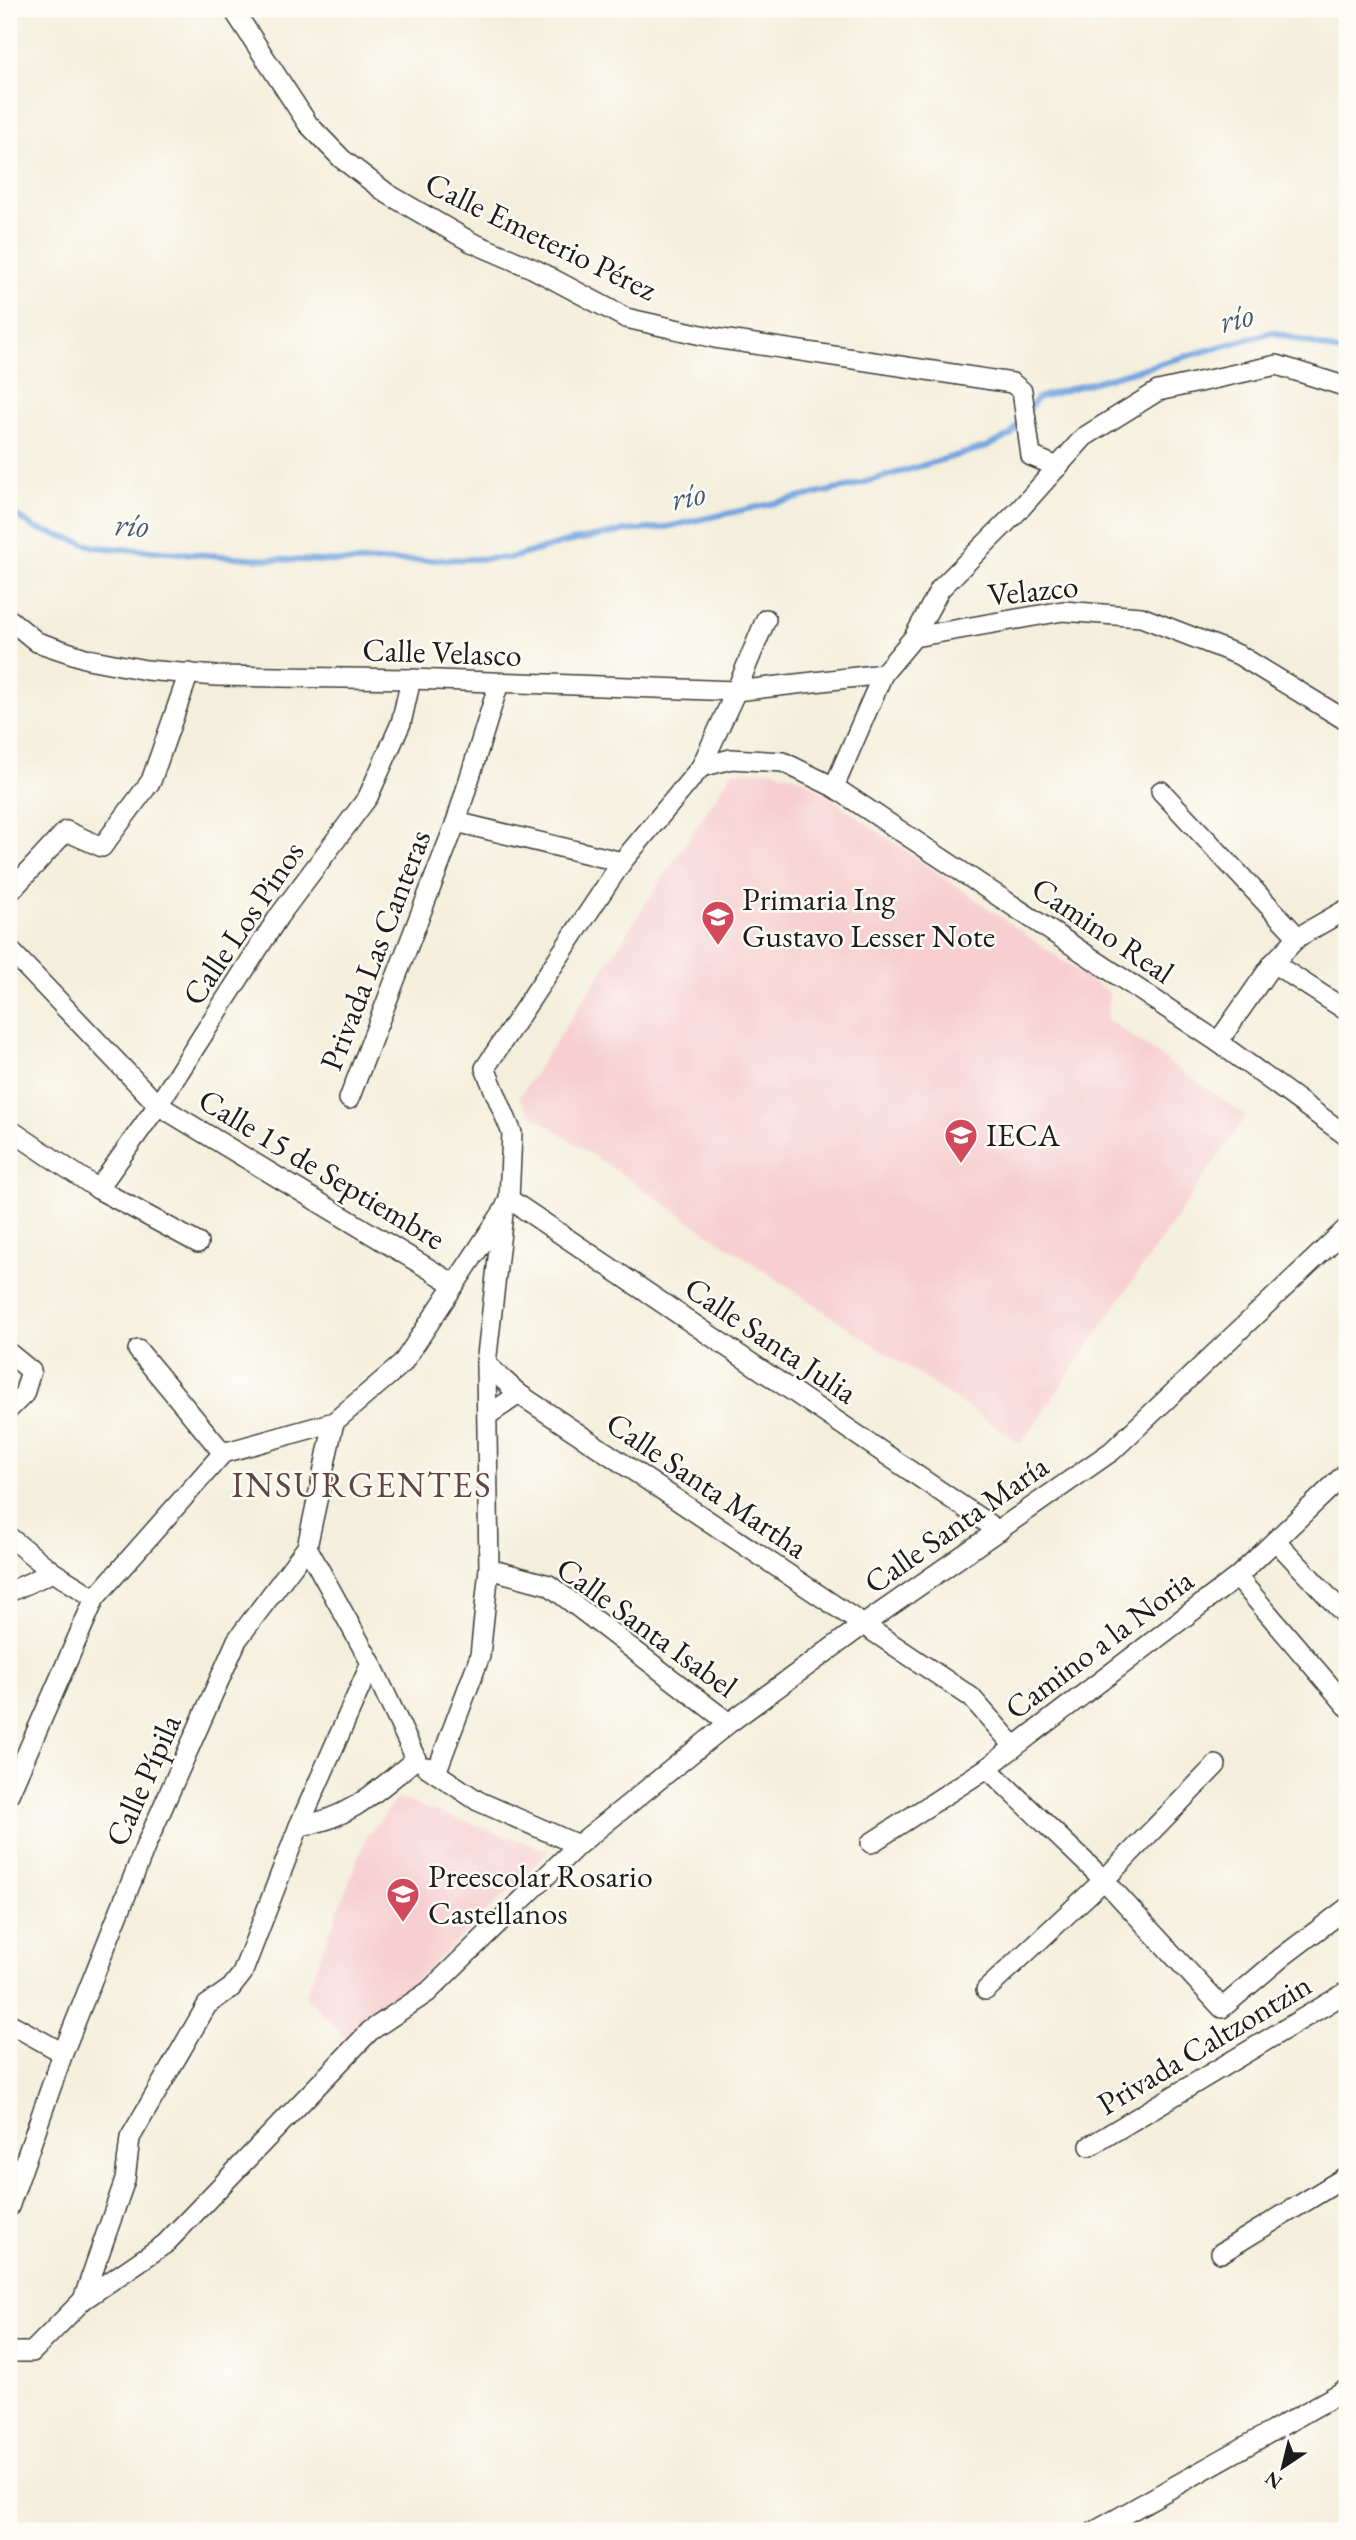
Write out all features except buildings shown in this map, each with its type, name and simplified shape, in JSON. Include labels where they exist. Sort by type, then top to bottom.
[{"type":"street","name":"Calle Emeterio Pérez","points":[[233,9],[308,124],[342,159],[388,194],[471,242],[534,269],[626,318],[715,338],[1012,383],[1022,391],[1031,456],[1058,467]]},
{"type":"street","points":[[834,787],[883,674],[914,636],[940,589],[1020,509],[1084,437],[1158,391],[1278,365],[1347,387]]},
{"type":"street","name":"Velazco","points":[[914,636],[1063,611],[1141,617],[1239,655],[1347,721]]},
{"type":"street","name":"Calle Velasco","points":[[9,619],[37,642],[88,659],[146,670],[189,673],[736,691],[883,674]]},
{"type":"street","points":[[436,1773],[480,1656],[489,1569],[486,1363],[507,1204],[512,1133],[485,1068],[622,862],[701,767],[766,619]]},
{"type":"street","points":[[9,893],[66,831],[102,847],[151,782],[189,673]]},
{"type":"street","name":"Calle Los Pinos","points":[[98,1189],[158,1105],[279,916],[369,797],[401,723],[411,679]]},
{"type":"street","name":"Privada Las Canteras","points":[[349,1099],[456,822],[499,684]]},
{"type":"street","name":"Camino Real","points":[[701,767],[732,759],[783,762],[834,787],[1218,1042],[1347,1136]]},
{"type":"street","points":[[1161,791],[1298,937]]},
{"type":"street","points":[[456,822],[622,862]]},
{"type":"street","points":[[1218,1042],[1273,963],[1298,937],[1347,909]]},
{"type":"street","name":"Calle 15 de Septiembre","points":[[9,949],[158,1105],[454,1284]]},
{"type":"street","points":[[1273,963],[1347,1011]]},
{"type":"street","points":[[9,1129],[98,1189],[198,1243]]},
{"type":"street","name":"Calle 15 de Septiembre","points":[[223,1452],[334,1422],[402,1364],[507,1204]]},
{"type":"street","name":"Calle Santa Julia","points":[[507,1204],[999,1531]]},
{"type":"street","name":"Calle Santa María","points":[[83,2300],[165,2244],[370,2031],[428,1993],[578,1845],[729,1723],[863,1625],[1112,1451],[1347,1228]]},
{"type":"street","points":[[9,1794],[95,1598],[223,1452],[138,1350]]},
{"type":"street","points":[[9,1353],[32,1371],[24,1394],[9,1409]]},
{"type":"street","name":"Calle Santa Martha","points":[[486,1363],[519,1394],[971,1697],[1014,1746]]},
{"type":"street","points":[[488,1415],[519,1394]]},
{"type":"street","points":[[334,1422],[307,1547],[371,1663],[416,1759],[478,1801],[578,1845]]},
{"type":"street","name":"Camino a la Noria","points":[[871,1843],[987,1768],[1237,1577],[1347,1472]]},
{"type":"street","points":[[9,1537],[53,1572],[95,1598]]},
{"type":"street","points":[[1276,1541],[1347,1616]]},
{"type":"street","name":"Calle Pípila","points":[[9,2207],[62,2053],[146,1845],[237,1640],[307,1547]]},
{"type":"street","name":"Calle Santa Isabel","points":[[489,1569],[549,1585],[729,1723]]},
{"type":"street","points":[[9,1592],[53,1572]]},
{"type":"street","points":[[1237,1577],[1347,1706]]},
{"type":"street","points":[[9,2352],[32,2352],[83,2300],[125,2180],[130,2138],[207,2005],[231,1988],[242,1974],[299,1826],[371,1663]]},
{"type":"street","points":[[299,1826],[321,1823],[357,1807],[416,1759]]},
{"type":"street","points":[[986,1990],[1104,1881],[1216,1765]]},
{"type":"street","points":[[987,1768],[1104,1881],[1222,2008],[1282,1957],[1347,1908]]},
{"type":"street","name":"Privada Caltzontzin","points":[[1090,2146],[1347,1992]]},
{"type":"street","points":[[9,2023],[62,2053]]},
{"type":"street","points":[[1221,2253],[1347,2176]]},
{"type":"street","points":[[1094,2531],[1347,2389]]},
{"type":"shaded area","name":"IECA","points":[[773,770],[802,778],[1109,993],[1107,1019],[1246,1116],[1021,1444],[530,1113],[519,1097],[733,771]]},
{"type":"shaded area","name":"Preescolar Rosario Castellanos","points":[[398,1798],[549,1851],[351,2044],[305,1996],[367,1835]]},
{"type":"waterway","name":"río","points":[[1029,409],[1037,398],[1273,332],[1347,354]]},
{"type":"waterway","name":"río","points":[[9,511],[35,528],[96,547],[263,559],[355,562],[510,558],[567,542],[624,531],[662,528],[852,486],[986,447],[1011,435],[1021,420]]},
{"type":"place","name":"Primaria Ing Gustavo Lesser Note","points":[[718,947]]},
{"type":"place","name":"IECA","points":[[961,1165]]},
{"type":"place","name":"Preescolar Rosario Castellanos","points":[[403,1924]]},
{"type":"district","name":"INSURGENTES","points":[[362,1485]]}]
